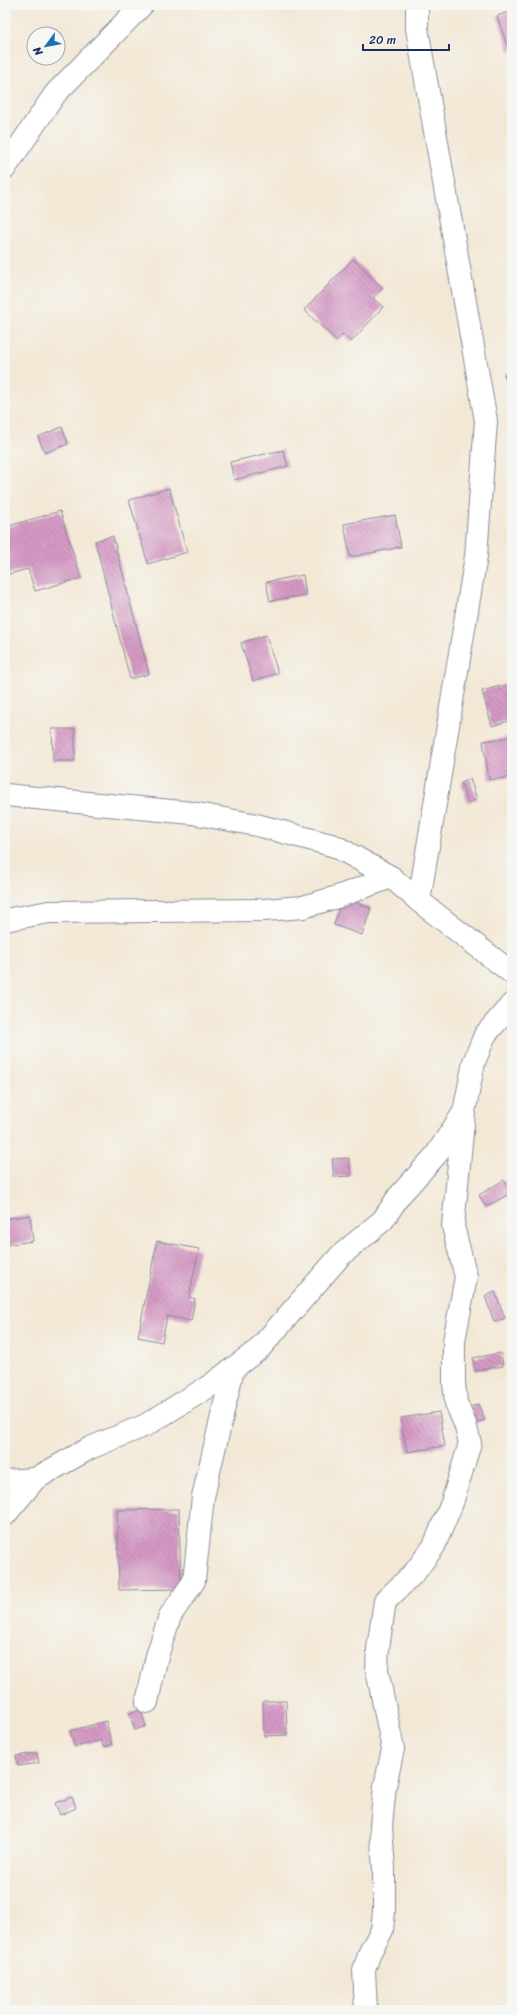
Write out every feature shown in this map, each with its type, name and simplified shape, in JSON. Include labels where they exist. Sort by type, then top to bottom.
[{"type":"street","points":[[5,168],[55,94],[142,5]]},
{"type":"street","points":[[417,5],[417,29],[486,421],[476,556],[419,901]]},
{"type":"street","points":[[5,795],[192,813],[257,825],[335,846],[391,877],[419,901],[512,973]]},
{"type":"street","points":[[5,920],[49,912],[264,910],[303,907],[337,897],[391,877]]},
{"type":"street","points":[[366,2010],[364,1970],[370,1952],[382,1930],[384,1911],[384,1870],[381,1826],[385,1786],[393,1749],[377,1670],[378,1648],[385,1601],[415,1572],[434,1546],[452,1503],[470,1443],[465,1424],[456,1404],[454,1382],[454,1342],[466,1277],[453,1226],[464,1112],[474,1062],[485,1035],[512,1004]]},
{"type":"street","points":[[5,1515],[35,1479],[90,1448],[146,1425],[208,1387],[259,1349],[340,1256],[384,1220],[399,1196],[436,1155],[464,1112]]},
{"type":"street","points":[[147,1702],[157,1656],[170,1616],[194,1581],[203,1497],[233,1369]]},
{"type":"street","points":[[5,1481],[35,1479]]},
{"type":"building","points":[[512,11],[512,50],[509,51],[497,16]]},
{"type":"building","points":[[353,259],[383,288],[373,298],[383,307],[351,342],[343,334],[337,341],[304,310]]},
{"type":"building","points":[[512,371],[512,396],[504,374]]},
{"type":"building","points":[[62,427],[68,444],[45,453],[38,437]]},
{"type":"building","points":[[283,450],[288,466],[234,480],[230,462]]},
{"type":"building","points":[[169,488],[187,552],[148,564],[129,500]]},
{"type":"building","points":[[60,511],[81,578],[35,591],[28,569],[5,575],[5,527]]},
{"type":"building","points":[[395,515],[401,547],[350,557],[344,524]]},
{"type":"building","points":[[113,536],[149,674],[130,679],[95,541]]},
{"type":"building","points":[[303,575],[306,595],[270,601],[266,582]]},
{"type":"building","points":[[266,635],[278,673],[253,681],[241,643]]},
{"type":"building","points":[[512,683],[512,720],[492,726],[482,691]]},
{"type":"building","points":[[52,729],[75,729],[75,761],[53,761]]},
{"type":"building","points":[[512,737],[512,777],[489,780],[483,741]]},
{"type":"building","points":[[470,779],[477,799],[468,803],[461,783]]},
{"type":"building","points":[[342,898],[371,908],[362,935],[334,925]]},
{"type":"building","points":[[349,1158],[351,1176],[334,1177],[332,1159]]},
{"type":"building","points":[[504,1180],[511,1193],[486,1207],[479,1195]]},
{"type":"building","points":[[30,1215],[33,1241],[5,1245],[5,1219]]},
{"type":"building","points":[[157,1241],[199,1249],[189,1297],[195,1299],[191,1321],[167,1316],[162,1342],[138,1337]]},
{"type":"building","points":[[495,1292],[505,1318],[494,1322],[485,1296]]},
{"type":"building","points":[[501,1353],[503,1366],[475,1371],[473,1358]]},
{"type":"building","points":[[478,1404],[485,1420],[471,1425],[465,1409]]},
{"type":"building","points":[[439,1412],[445,1446],[407,1452],[401,1418]]},
{"type":"building","points":[[179,1509],[181,1589],[119,1590],[117,1510]]},
{"type":"building","points":[[263,1701],[286,1701],[287,1735],[264,1736]]},
{"type":"building","points":[[141,1710],[146,1726],[135,1730],[129,1713]]},
{"type":"building","points":[[106,1721],[112,1745],[103,1747],[101,1740],[75,1747],[70,1731]]},
{"type":"building","points":[[37,1753],[39,1763],[18,1766],[16,1756]]},
{"type":"building","points":[[72,1797],[76,1808],[60,1815],[55,1803]]}]
